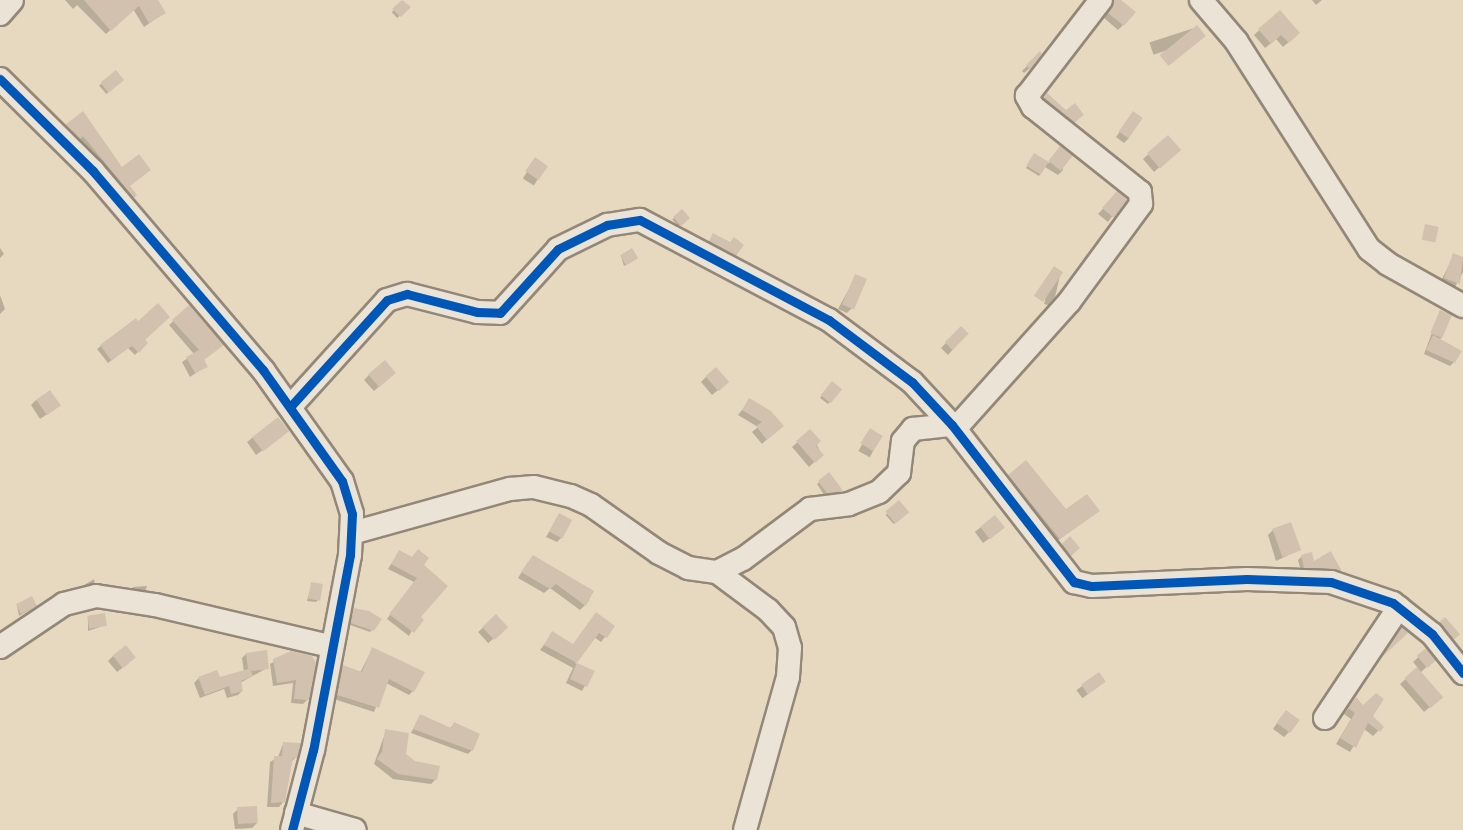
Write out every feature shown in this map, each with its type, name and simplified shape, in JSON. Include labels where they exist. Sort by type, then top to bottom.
[{"type":"street","points":[[0,14],[12,0]]},
{"type":"street","points":[[717,572],[743,559],[810,509],[849,504],[879,492],[899,473],[903,441],[913,429],[954,427],[1069,302],[1142,204],[1140,192],[1033,107],[1027,96],[1101,0]]},
{"type":"street","points":[[1201,0],[1236,41],[1369,249],[1388,264],[1463,306]]},
{"type":"street","points":[[0,79],[93,171],[263,370],[342,481],[352,533],[313,750],[294,822],[356,830]]},
{"type":"street","points":[[290,407],[387,300],[406,294],[477,312],[500,313],[558,249],[587,232],[640,220],[859,339],[912,382],[954,427],[1074,582],[1092,586],[1161,586],[1247,579],[1306,579],[1375,594],[1399,607],[1432,634],[1463,674]]},
{"type":"street","points":[[352,533],[510,489],[534,487],[571,496],[591,505],[659,554],[688,568],[717,572],[768,610],[784,627],[790,648],[788,677],[745,830]]},
{"type":"street","points":[[0,647],[64,604],[96,596],[155,605],[330,646]]},
{"type":"street","points":[[1325,718],[1399,607]]},
{"type":"building","points":[[84,0],[158,0],[166,13],[149,23],[139,6],[111,31]]},
{"type":"building","points":[[402,0],[411,7],[401,17],[392,9]]},
{"type":"building","points":[[1114,0],[1121,0],[1136,12],[1124,26],[1108,13]]},
{"type":"building","points":[[1280,10],[1300,33],[1289,43],[1281,35],[1271,44],[1258,29]]},
{"type":"building","points":[[1197,25],[1206,36],[1169,66],[1160,55]]},
{"type":"building","points":[[1040,51],[1042,54],[1030,70],[1026,65]]},
{"type":"building","points":[[116,70],[124,80],[109,93],[100,83]]},
{"type":"building","points":[[1047,93],[1066,110],[1075,103],[1084,115],[1074,123],[1044,98]]},
{"type":"building","points":[[83,111],[122,167],[139,154],[151,170],[130,186],[137,195],[134,198],[83,136],[80,139],[65,125]]},
{"type":"building","points":[[1133,111],[1143,118],[1128,138],[1119,131]]},
{"type":"building","points":[[1168,135],[1181,150],[1160,168],[1147,153]]},
{"type":"building","points":[[1060,146],[1073,156],[1061,171],[1048,161]]},
{"type":"building","points":[[1034,153],[1049,162],[1041,175],[1026,166]]},
{"type":"building","points":[[535,157],[548,166],[538,180],[525,171]]},
{"type":"building","points":[[1117,191],[1127,200],[1114,218],[1102,208]]},
{"type":"building","points":[[682,209],[690,218],[681,226],[673,217]]},
{"type":"building","points":[[1425,224],[1439,227],[1435,243],[1422,240]]},
{"type":"building","points":[[713,233],[730,242],[734,237],[744,245],[736,256],[709,241]]},
{"type":"building","points":[[632,248],[638,258],[626,265],[620,255]]},
{"type":"building","points":[[1453,253],[1463,257],[1460,284],[1444,278]]},
{"type":"building","points":[[1054,266],[1063,272],[1043,302],[1034,296]]},
{"type":"building","points":[[855,274],[867,279],[854,309],[842,304]]},
{"type":"building","points":[[158,303],[170,317],[145,340],[148,343],[139,353],[132,346],[111,360],[100,345],[136,318],[138,321]]},
{"type":"building","points":[[189,305],[224,345],[204,360],[208,367],[195,373],[186,357],[199,350],[172,320]]},
{"type":"building","points":[[1440,310],[1452,315],[1442,338],[1430,333]]},
{"type":"building","points":[[961,326],[969,334],[953,350],[945,342]]},
{"type":"building","points":[[1433,335],[1462,351],[1455,363],[1426,350]]},
{"type":"building","points":[[385,360],[396,373],[379,387],[368,374]]},
{"type":"building","points":[[716,367],[729,382],[719,391],[705,376]]},
{"type":"building","points":[[832,381],[842,389],[831,403],[821,395]]},
{"type":"building","points":[[50,390],[61,406],[47,415],[36,400]]},
{"type":"building","points":[[749,398],[771,411],[784,426],[767,440],[756,426],[762,422],[742,410]]},
{"type":"building","points":[[278,417],[289,431],[263,452],[252,437]]},
{"type":"building","points":[[870,428],[883,436],[873,451],[860,443]]},
{"type":"building","points":[[810,429],[821,441],[816,446],[824,455],[815,463],[796,441]]},
{"type":"building","points":[[1026,460],[1066,509],[1087,494],[1100,511],[1060,539],[1008,475]]},
{"type":"building","points":[[829,472],[843,491],[827,493],[818,481]]},
{"type":"building","points":[[899,500],[909,512],[895,524],[885,512]]},
{"type":"building","points":[[559,513],[572,520],[562,539],[549,532]]},
{"type":"building","points":[[995,515],[1005,528],[990,539],[980,527]]},
{"type":"building","points":[[1291,522],[1301,550],[1282,557],[1272,529]]},
{"type":"building","points":[[1070,536],[1080,548],[1071,556],[1062,544]]},
{"type":"building","points":[[418,549],[429,558],[424,565],[448,586],[421,617],[424,620],[414,633],[389,614],[417,578],[391,564],[399,550],[412,557]]},
{"type":"building","points":[[1331,551],[1341,571],[1304,568],[1301,555],[1312,552],[1314,561]]},
{"type":"building","points":[[533,555],[594,591],[586,606],[556,584],[550,589],[521,572]]},
{"type":"building","points":[[311,582],[323,584],[320,601],[308,599]]},
{"type":"building","points":[[32,596],[37,606],[21,614],[16,604]]},
{"type":"building","points":[[354,608],[369,611],[382,619],[374,631],[351,623]]},
{"type":"building","points":[[596,612],[615,626],[607,638],[599,633],[577,663],[544,645],[552,631],[573,644]]},
{"type":"building","points":[[105,613],[107,626],[89,629],[87,616]]},
{"type":"building","points":[[496,614],[508,627],[494,640],[482,627]]},
{"type":"building","points":[[1445,617],[1460,634],[1454,640],[1439,622]]},
{"type":"building","points":[[1402,627],[1408,633],[1381,658]]},
{"type":"building","points":[[126,645],[136,658],[122,668],[113,655]]},
{"type":"building","points":[[372,647],[425,672],[414,692],[389,679],[379,708],[337,695],[343,665],[362,672]]},
{"type":"building","points":[[1426,648],[1436,660],[1427,668],[1417,656]]},
{"type":"building","points":[[267,650],[269,669],[251,671],[253,676],[241,681],[243,691],[231,694],[229,686],[205,695],[198,677],[217,670],[220,677],[248,669],[246,653]]},
{"type":"building","points":[[291,651],[312,656],[316,663],[309,700],[294,699],[296,680],[277,683],[273,659]]},
{"type":"building","points":[[577,663],[595,671],[587,687],[570,679]]},
{"type":"building","points":[[1417,667],[1443,697],[1430,708],[1404,678]]},
{"type":"building","points":[[1099,672],[1106,682],[1088,694],[1081,685]]},
{"type":"building","points":[[1376,693],[1384,699],[1373,716],[1384,727],[1380,732],[1368,723],[1356,748],[1340,738],[1355,713],[1348,708],[1356,697],[1363,705]]},
{"type":"building","points":[[1286,710],[1300,720],[1290,733],[1277,723]]},
{"type":"building","points":[[420,714],[451,728],[454,722],[480,734],[473,751],[413,729]]},
{"type":"building","points":[[385,729],[409,733],[406,754],[415,761],[440,766],[437,780],[398,774],[377,759],[382,752]]},
{"type":"building","points":[[283,742],[301,743],[297,758],[293,758],[285,802],[271,803],[274,756],[282,756]]},
{"type":"building","points":[[257,806],[258,823],[238,824],[237,807]]},
{"type":"cycle path","points":[[0,79],[93,171],[263,370],[342,481],[352,514],[350,555],[313,750],[292,830]]},
{"type":"cycle path","points":[[290,407],[387,300],[407,294],[477,312],[500,313],[558,249],[607,225],[640,220],[829,320],[912,382],[952,425],[1074,582],[1092,586],[1247,579],[1331,582],[1393,603],[1432,634],[1463,673]]}]
